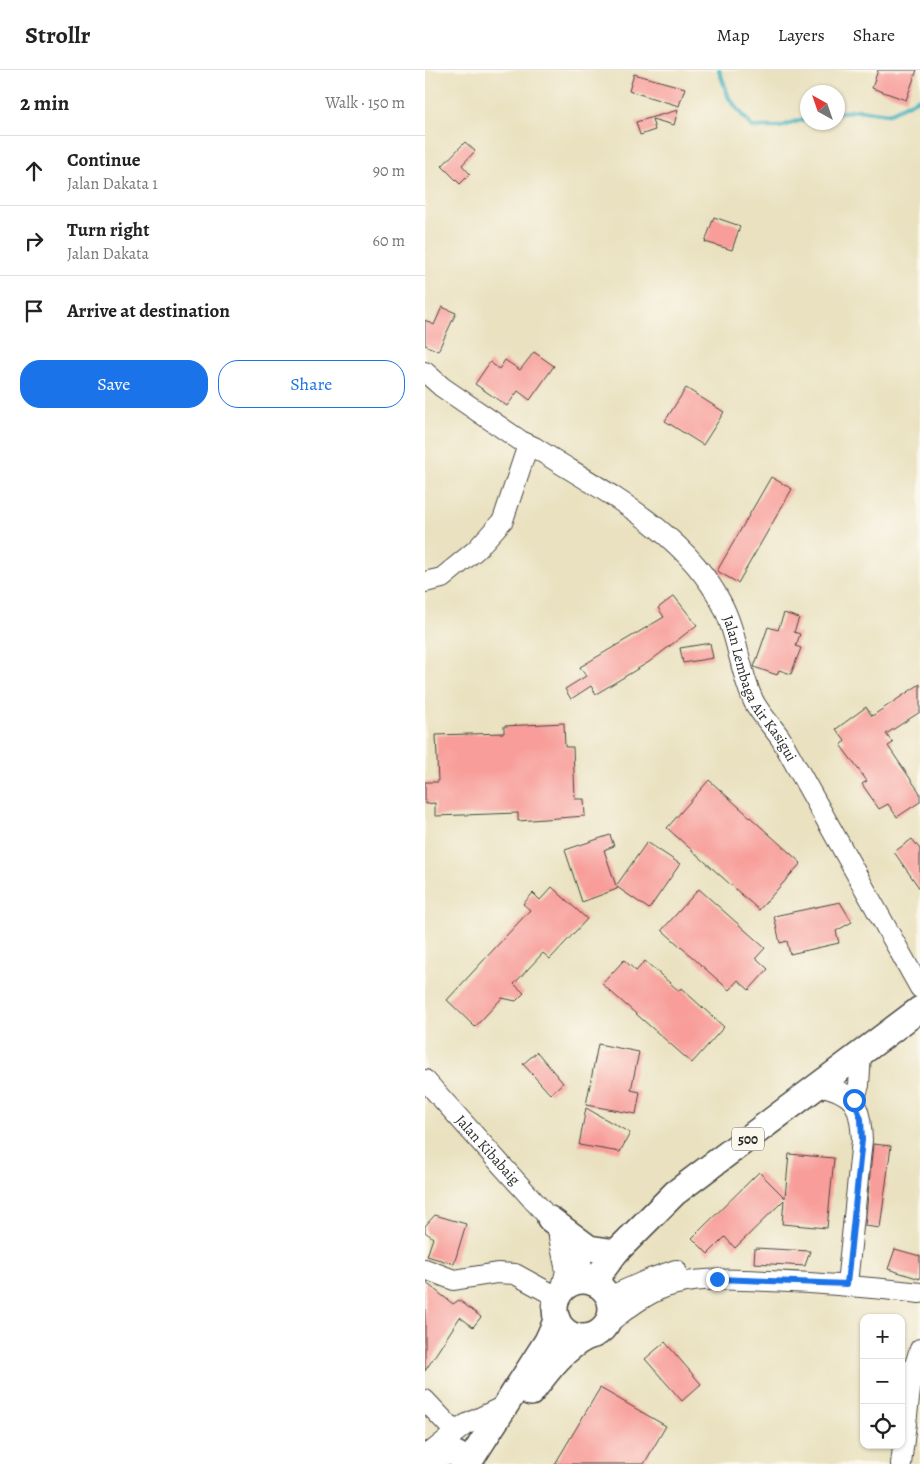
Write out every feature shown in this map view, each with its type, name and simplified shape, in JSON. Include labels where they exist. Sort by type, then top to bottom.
[{"type":"main road","name":"500","points":[[467,1464],[503,1418],[574,1343],[603,1330],[611,1314],[610,1291],[616,1252],[648,1219],[675,1193],[920,1009]]},
{"type":"main road","points":[[550,1219],[589,1248],[616,1252]]},
{"type":"main road","name":"500","points":[[610,1291],[613,1282],[648,1219]]},
{"type":"main road","points":[[587,1337],[569,1334],[559,1303],[573,1283],[610,1291]]},
{"type":"main road","name":"500","points":[[482,1464],[503,1418],[547,1341],[559,1303]]},
{"type":"main road","points":[[426,1456],[452,1452],[462,1457],[467,1464]]},
{"type":"street","name":"Jalan Lembaga Air Kasigui","points":[[425,372],[442,387],[637,513],[680,548],[712,586],[730,622],[740,662],[755,703],[781,739],[920,988]]},
{"type":"street","points":[[425,582],[442,578],[476,550],[503,520],[531,446]]},
{"type":"street","points":[[854,1100],[859,1085],[861,1054]]},
{"type":"street","name":"Jalan Kibabaig","points":[[425,1080],[550,1219],[580,1260],[610,1291]]},
{"type":"street","points":[[820,1085],[839,1090],[854,1100],[861,1119],[862,1140],[847,1284]]},
{"type":"street","name":"Jalan Kibabaig","points":[[550,1219],[559,1236],[565,1260],[566,1271],[559,1303]]},
{"type":"street","points":[[425,1269],[454,1280],[497,1274],[515,1274],[559,1303]]},
{"type":"street","points":[[610,1291],[675,1270],[692,1271],[717,1279],[847,1284],[920,1293]]},
{"type":"street","points":[[901,1464],[912,1374],[920,1349]]},
{"type":"street","points":[[425,1400],[455,1432]]},
{"type":"street","points":[[426,1456],[455,1432],[503,1418]]},
{"type":"street","points":[[426,1456],[503,1418]]},
{"type":"building","points":[[878,70],[917,70],[906,100],[872,88]]},
{"type":"building","points":[[634,74],[685,88],[679,106],[629,91]]},
{"type":"building","points":[[678,110],[674,125],[652,119],[655,130],[640,135],[636,122]]},
{"type":"building","points":[[465,142],[475,151],[462,165],[470,174],[460,184],[442,166]]},
{"type":"building","points":[[714,217],[740,226],[732,250],[705,242]]},
{"type":"building","points":[[442,307],[456,313],[438,351],[425,345],[425,320],[434,325]]},
{"type":"building","points":[[534,352],[554,366],[530,400],[518,391],[507,406],[475,384],[490,362],[499,369],[505,360],[520,370]]},
{"type":"building","points":[[686,388],[724,412],[703,445],[665,421]]},
{"type":"building","points":[[771,477],[792,489],[738,583],[717,571]]},
{"type":"building","points":[[674,596],[697,625],[649,662],[596,694],[591,686],[571,699],[565,689],[586,676],[580,667],[664,617],[658,608]]},
{"type":"building","points":[[784,613],[799,618],[794,632],[800,634],[796,646],[801,648],[791,674],[779,670],[777,675],[754,667],[768,627],[778,630]]},
{"type":"building","points":[[710,643],[713,658],[683,663],[680,648]]},
{"type":"building","points":[[920,684],[920,712],[886,734],[893,743],[888,746],[920,793],[920,802],[897,817],[888,804],[879,809],[862,784],[867,781],[841,746],[845,741],[836,729],[866,707],[872,716]]},
{"type":"building","points":[[564,723],[565,747],[573,747],[575,799],[584,799],[585,816],[518,821],[518,813],[435,816],[435,803],[425,804],[425,782],[438,782],[436,735],[504,733],[504,726]]},
{"type":"building","points":[[709,780],[801,863],[759,910],[667,828]]},
{"type":"building","points":[[610,835],[614,846],[604,850],[616,886],[647,842],[680,864],[649,909],[617,887],[617,889],[582,902],[565,850]]},
{"type":"building","points":[[912,839],[920,849],[920,889],[894,852]]},
{"type":"building","points":[[552,887],[587,919],[550,959],[543,953],[514,984],[524,993],[516,1001],[502,998],[475,1027],[447,1000],[530,910],[523,904],[533,893],[540,900]]},
{"type":"building","points":[[699,889],[765,948],[756,958],[768,969],[749,990],[738,980],[729,990],[662,930]]},
{"type":"building","points":[[840,902],[852,922],[836,931],[839,943],[790,954],[787,941],[780,943],[774,916]]},
{"type":"building","points":[[624,960],[636,971],[645,961],[679,991],[681,988],[724,1027],[692,1063],[602,984]]},
{"type":"building","points":[[598,1044],[639,1052],[631,1090],[640,1092],[636,1114],[586,1105]]},
{"type":"building","points":[[537,1052],[563,1083],[550,1094],[523,1064]]},
{"type":"building","points":[[586,1108],[630,1133],[620,1152],[579,1145]]},
{"type":"building","points":[[873,1144],[891,1146],[880,1228],[865,1226]]},
{"type":"building","points":[[789,1154],[834,1158],[827,1228],[782,1224],[784,1200],[735,1248],[725,1237],[708,1254],[692,1238],[759,1172],[785,1198]]},
{"type":"building","points":[[435,1215],[466,1224],[454,1264],[427,1256],[433,1238],[425,1232],[425,1226]]},
{"type":"building","points":[[755,1248],[810,1251],[805,1266],[754,1263]]},
{"type":"building","points":[[895,1249],[920,1256],[920,1279],[888,1269]]},
{"type":"building","points":[[425,1282],[453,1304],[459,1300],[481,1317],[473,1327],[460,1317],[425,1371]]},
{"type":"building","points":[[665,1342],[701,1384],[682,1401],[645,1359]]},
{"type":"building","points":[[600,1388],[666,1426],[644,1464],[555,1464]]},
{"type":"waterway","points":[[719,70],[729,98],[752,127],[780,127],[800,120]]},
{"type":"waterway","points":[[845,112],[858,110],[888,114],[920,98]]},
{"type":"route","points":[[717,1279],[847,1284],[862,1140],[861,1119],[854,1100]]}]
